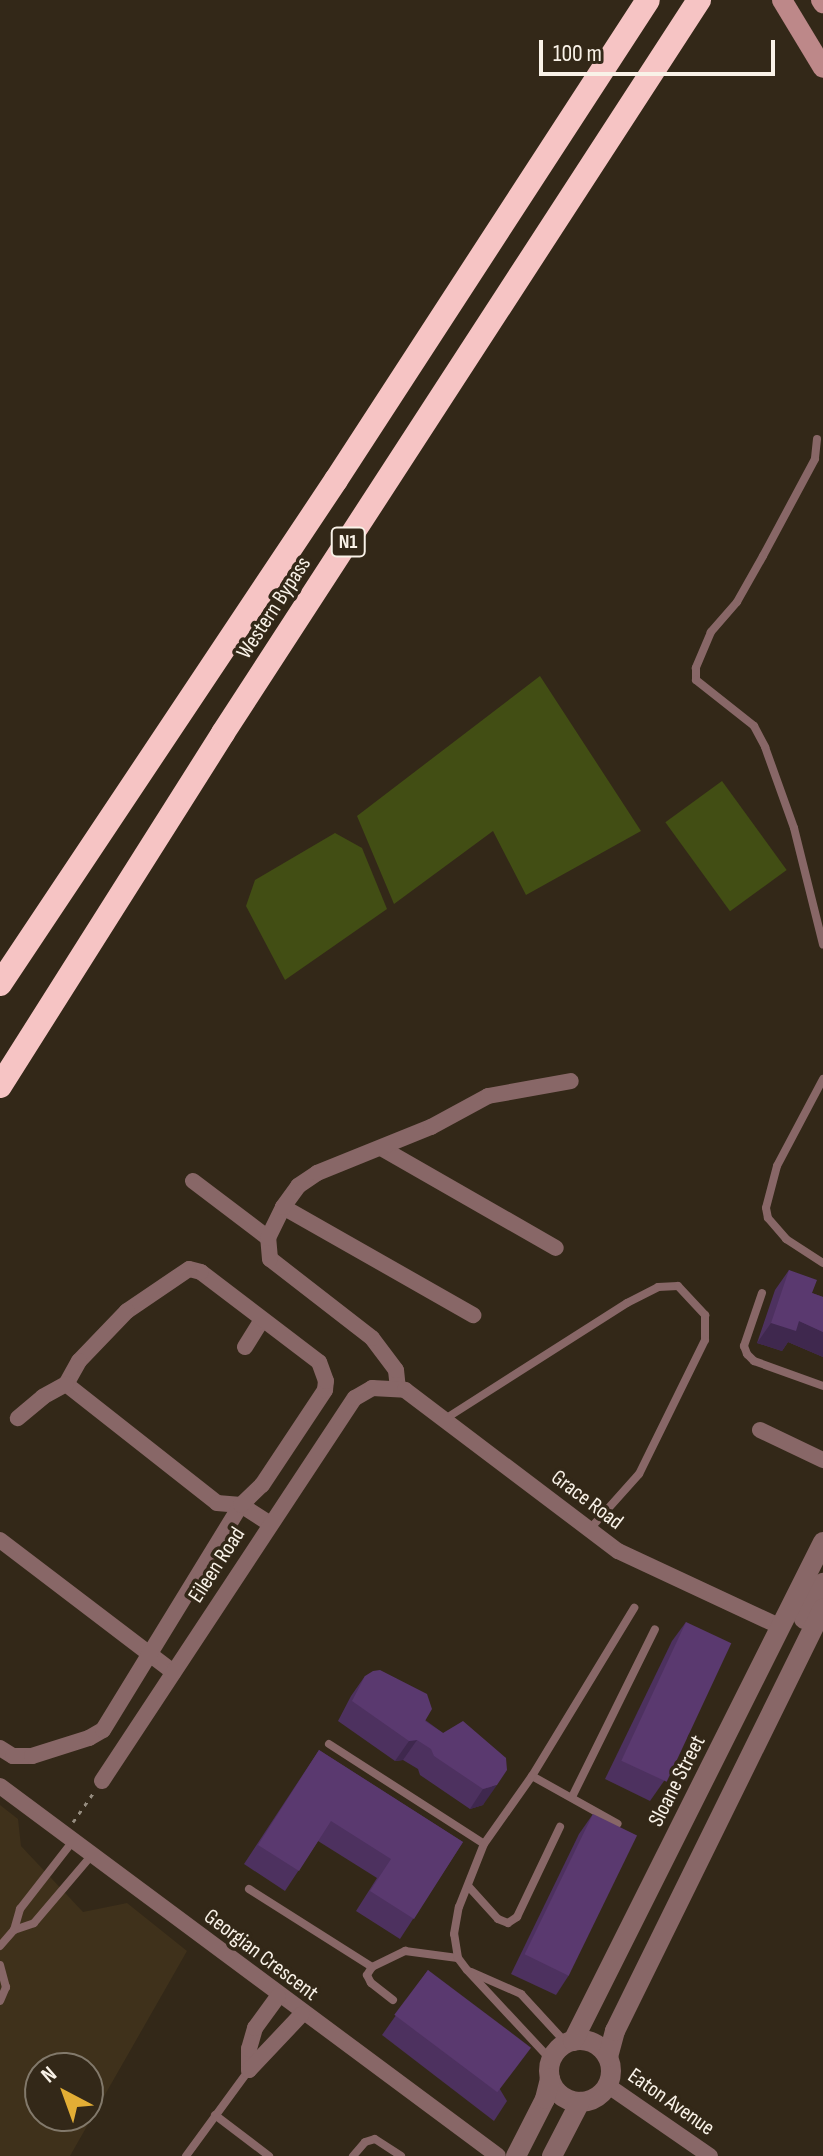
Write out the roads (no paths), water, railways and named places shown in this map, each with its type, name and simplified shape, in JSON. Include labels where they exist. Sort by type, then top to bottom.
[{"type":"highway","name":"Western Bypass","points":[[0,984],[336,480],[648,0]]},
{"type":"highway","name":"Western Bypass","points":[[0,1086],[223,733],[699,0]]},
{"type":"main road","points":[[782,0],[823,68]]},
{"type":"street","points":[[390,1388],[396,1370],[372,1338],[274,1263],[268,1252],[268,1238],[283,1207],[307,1178],[345,1160],[383,1149],[496,1092],[571,1081]]},
{"type":"street","points":[[383,1149],[556,1248]]},
{"type":"street","points":[[193,1181],[268,1238]]},
{"type":"street","points":[[283,1207],[473,1315]]},
{"type":"street","points":[[0,1748],[21,1758],[95,1736],[103,1730],[241,1505],[262,1485],[325,1390],[326,1381],[319,1362],[201,1272],[189,1269],[118,1319],[79,1361],[66,1384],[43,1397],[18,1418]]},
{"type":"street","points":[[245,1347],[262,1320]]},
{"type":"street","points":[[66,1384],[217,1503],[241,1505],[270,1524]]},
{"type":"street","name":"Grace Road","points":[[390,1388],[405,1390],[589,1530],[650,1568],[781,1627]]},
{"type":"street","name":"Eileen Road","points":[[102,1781],[355,1398],[390,1388]]},
{"type":"street","points":[[760,1430],[823,1460]]},
{"type":"street","points":[[0,1540],[173,1672]]},
{"type":"street","name":"Sloane Street","points":[[570,2042],[823,1542]]},
{"type":"street","points":[[781,1627],[797,1630],[823,1583]]},
{"type":"street","points":[[550,2070],[561,2095],[580,2102],[596,2097],[607,2085],[608,2057],[615,2031],[823,1608]]},
{"type":"street","name":"Georgian Crescent","points":[[0,1786],[302,2014],[498,2156]]},
{"type":"street","points":[[249,2070],[249,2049],[255,2028],[278,1996]]},
{"type":"street","points":[[249,2070],[302,2014]]},
{"type":"street","points":[[516,2156],[545,2099],[550,2070],[570,2042],[593,2043],[608,2057]]},
{"type":"street","name":"Eaton Avenue","points":[[607,2085],[710,2156]]},
{"type":"street","points":[[552,2156],[580,2102]]},
{"type":"lane","points":[[817,439],[815,459],[763,556],[737,602],[711,632],[696,668],[696,680],[754,726],[765,747],[794,828],[823,944]]},
{"type":"lane","points":[[823,1079],[777,1166],[766,1208],[774,1228],[823,1263]]},
{"type":"lane","points":[[445,1420],[627,1303],[658,1287],[678,1286],[705,1315],[705,1340],[639,1474],[589,1530]]},
{"type":"lane","points":[[762,1293],[744,1346],[747,1354],[754,1361],[823,1386]]},
{"type":"lane","points":[[550,2070],[458,1958],[454,1934],[459,1907],[484,1844],[532,1776],[634,1608]]},
{"type":"lane","points":[[572,1797],[655,1629]]},
{"type":"lane","points":[[329,1744],[484,1844]]},
{"type":"lane","points":[[532,1776],[618,1824]]},
{"type":"lane","points":[[469,1887],[498,1919],[508,1923],[517,1917],[560,1827]]},
{"type":"lane","points":[[0,1946],[14,1930],[20,1909],[68,1838]]},
{"type":"lane","points":[[14,1930],[34,1923],[91,1856]]},
{"type":"lane","points":[[249,1889],[372,1967]]},
{"type":"lane","points":[[393,2000],[371,1983],[367,1975],[372,1967],[405,1951],[458,1958]]},
{"type":"lane","points":[[0,1965],[6,1987],[0,2001]]},
{"type":"lane","points":[[467,1970],[521,1994],[570,2042]]},
{"type":"lane","points":[[186,2156],[249,2070]]},
{"type":"lane","points":[[215,2115],[269,2156]]},
{"type":"lane","points":[[353,2156],[365,2142],[375,2139],[401,2156]]}]
